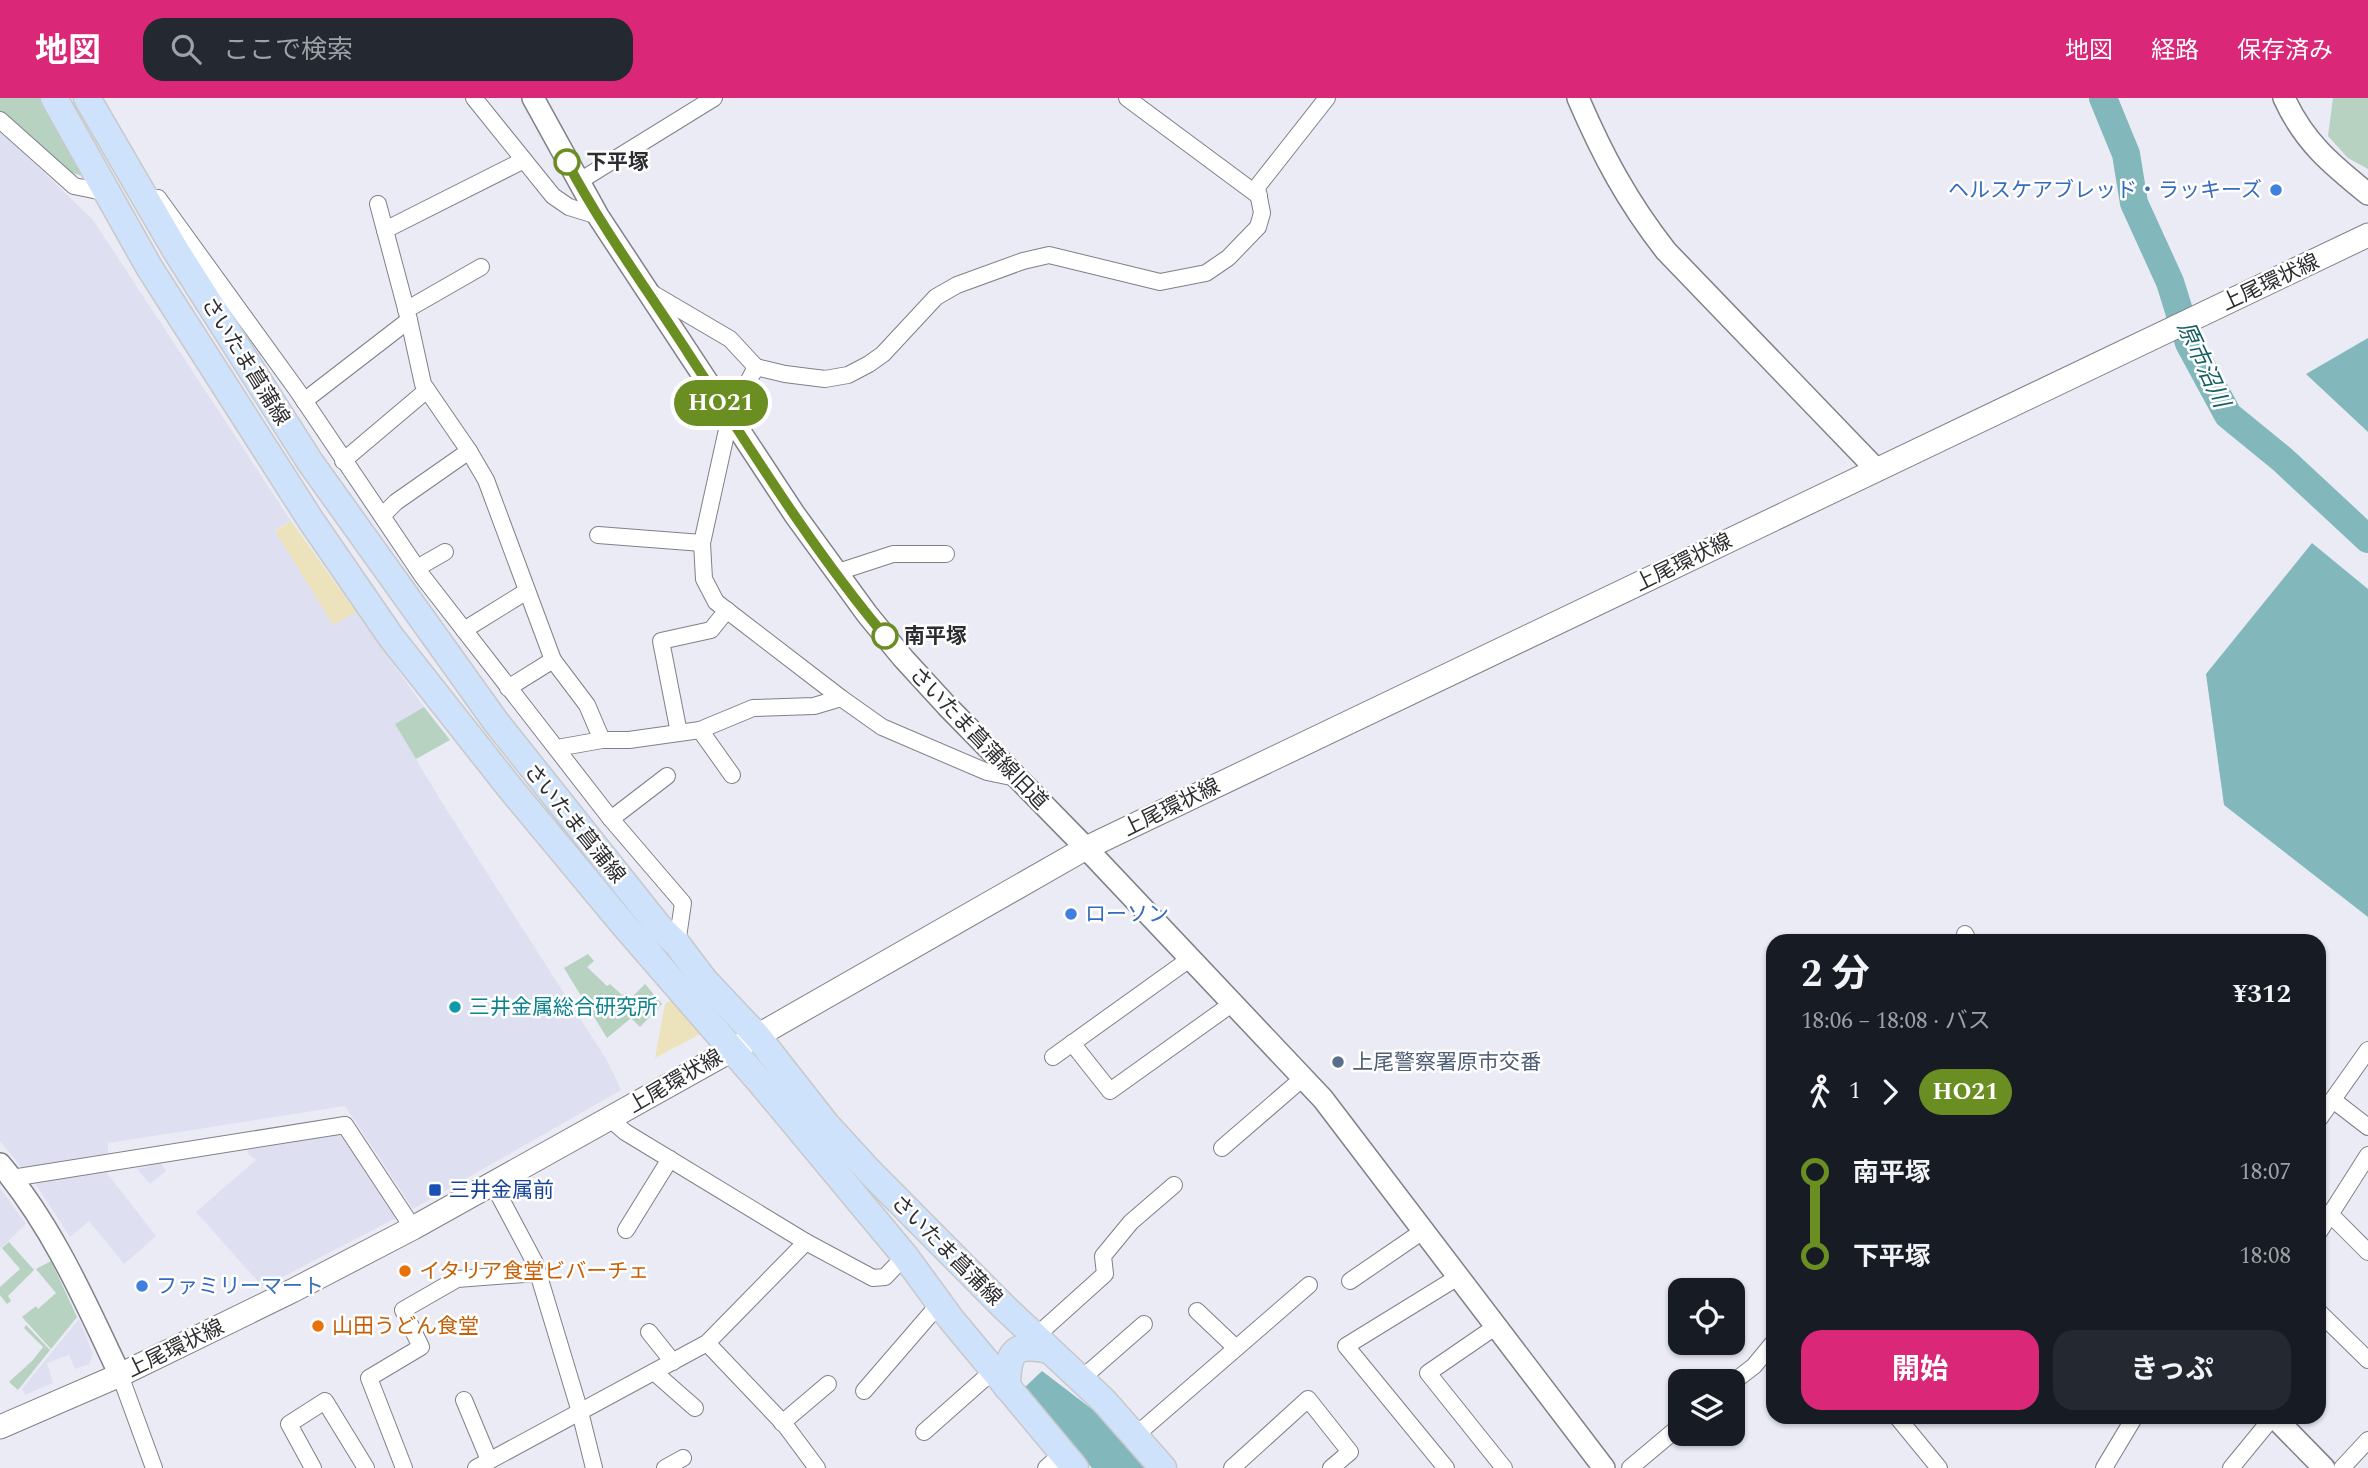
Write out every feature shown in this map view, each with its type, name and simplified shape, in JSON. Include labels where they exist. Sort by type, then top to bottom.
[{"type":"main road","name":"さいたま菖蒲線","points":[[54,98],[149,267],[310,519],[391,637],[623,924],[732,1048],[905,1256],[1001,1379],[1061,1463]]},
{"type":"main road","name":"さいたま菖蒲線","points":[[88,98],[176,251],[310,462],[513,745],[660,929],[677,944],[705,981],[757,1036],[826,1124],[869,1171],[1136,1435],[1163,1468]]},
{"type":"main road","name":"上尾環状線","points":[[0,1427],[120,1374],[292,1291],[413,1228],[1086,848],[2368,235]]},
{"type":"main road","points":[[473,740],[486,744],[494,740],[497,733],[496,722]]},
{"type":"main road","points":[[491,764],[497,748],[513,745]]},
{"type":"main road","points":[[1001,1379],[1008,1363],[1020,1349],[1027,1345],[1042,1344]]},
{"type":"street","points":[[88,98],[304,401],[420,573],[611,819],[683,903],[677,944]]},
{"type":"street","points":[[474,98],[553,196],[569,207],[598,216]]},
{"type":"street","name":"さいたま菖蒲線旧道","points":[[533,98],[598,216],[835,573],[903,659],[1323,1099],[1604,1468]]},
{"type":"street","points":[[578,182],[714,98]]},
{"type":"street","points":[[1127,98],[1259,196]]},
{"type":"street","points":[[647,291],[730,339],[756,367],[825,379],[848,375],[869,365],[883,354],[936,297],[957,285],[1023,261],[1049,255],[1160,282],[1206,273],[1228,258],[1258,227],[1262,214],[1257,187],[1327,98]]},
{"type":"street","points":[[1578,98],[1619,184],[1666,251],[1877,470]]},
{"type":"street","points":[[2284,98],[2299,128],[2316,150],[2368,194]]},
{"type":"street","points":[[0,120],[74,186],[108,193]]},
{"type":"street","points":[[385,230],[524,160]]},
{"type":"street","points":[[378,204],[423,384],[486,480],[552,660],[587,705],[602,740]]},
{"type":"street","points":[[304,401],[407,315],[481,267]]},
{"type":"street","points":[[756,367],[730,416],[702,543],[704,579],[716,602],[881,727],[987,772],[1016,778]]},
{"type":"street","points":[[343,461],[427,390]]},
{"type":"street","points":[[383,515],[396,502],[469,451]]},
{"type":"street","points":[[598,535],[702,543]]},
{"type":"street","points":[[412,606],[420,573],[445,552]]},
{"type":"street","points":[[835,573],[893,554],[946,554]]},
{"type":"street","points":[[464,630],[527,591]]},
{"type":"street","points":[[680,733],[662,641],[710,630],[727,610]]},
{"type":"street","points":[[508,688],[552,660]]},
{"type":"street","points":[[556,748],[602,740],[629,740],[700,730],[753,708],[814,706],[841,698]]},
{"type":"street","points":[[700,730],[732,775]]},
{"type":"street","points":[[611,819],[667,776]]},
{"type":"street","points":[[1053,1056],[1191,958]]},
{"type":"street","points":[[1072,1043],[1110,1091],[1233,1003]]},
{"type":"street","points":[[2326,1110],[2368,1050]]},
{"type":"street","points":[[1222,1148],[1303,1078]]},
{"type":"street","points":[[2333,1100],[2368,1128]]},
{"type":"street","points":[[609,1118],[625,1132],[670,1160],[806,1242],[873,1278],[885,1278],[905,1256]]},
{"type":"street","points":[[154,1468],[120,1374],[72,1273],[48,1230],[6,1171],[345,1125],[413,1228]]},
{"type":"street","points":[[2326,1219],[2368,1155]]},
{"type":"street","points":[[626,1230],[670,1160]]},
{"type":"street","points":[[493,1184],[535,1263],[594,1468]]},
{"type":"street","points":[[1042,1344],[1105,1274],[1103,1256],[1131,1222],[1174,1185]]},
{"type":"street","points":[[2329,1213],[2368,1252]]},
{"type":"street","points":[[1350,1281],[1423,1231]]},
{"type":"street","points":[[464,1399],[482,1464],[707,1343],[806,1242]]},
{"type":"street","points":[[404,1468],[369,1378],[421,1347],[403,1310],[457,1279],[538,1273]]},
{"type":"street","points":[[1446,1468],[1346,1346],[1458,1278]]},
{"type":"street","points":[[1136,1435],[1309,1285]]},
{"type":"street","points":[[864,1391],[940,1303]]},
{"type":"street","points":[[1197,1311],[1236,1348]]},
{"type":"street","points":[[2326,1319],[2368,1360]]},
{"type":"street","points":[[1080,1380],[1144,1324]]},
{"type":"street","points":[[1495,1327],[1428,1373],[1504,1468]]},
{"type":"street","points":[[649,1332],[673,1362]]},
{"type":"street","points":[[707,1343],[782,1423],[817,1468]]},
{"type":"street","points":[[1745,1373],[1766,1351]]},
{"type":"street","points":[[654,1372],[695,1408]]},
{"type":"street","points":[[924,1432],[1001,1379]]},
{"type":"street","points":[[782,1423],[828,1384]]},
{"type":"street","points":[[1232,1468],[1308,1399],[1350,1452],[1331,1468]]},
{"type":"street","points":[[313,1468],[289,1424],[325,1401],[366,1468]]},
{"type":"street","points":[[1903,1424],[1939,1468]]},
{"type":"street","points":[[2104,1468],[2130,1424]]},
{"type":"street","points":[[2231,1468],[2269,1424]]},
{"type":"street","points":[[2280,1424],[2323,1468]]},
{"type":"street","points":[[1629,1468],[1668,1436]]},
{"type":"street","points":[[2342,1468],[2368,1440]]},
{"type":"shaded area","points":[[0,130],[93,220],[291,521],[275,530],[334,624],[356,612],[424,707],[395,724],[441,801],[608,1062],[621,1090],[413,1209],[345,1106],[108,1143],[108,1153],[22,1168],[0,1141]]},
{"type":"shaded area","points":[[342,1134],[398,1217],[263,1287],[196,1212],[256,1160],[247,1150]]},
{"type":"shaded area","points":[[161,1163],[166,1171],[150,1184],[137,1169]]},
{"type":"shaded area","points":[[106,1172],[156,1236],[124,1264],[89,1221],[70,1237],[35,1183],[55,1180],[65,1192],[56,1180]]},
{"type":"shaded area","points":[[0,1188],[26,1224],[0,1249]]},
{"type":"shaded area","points":[[79,1319],[93,1354],[89,1364],[75,1369],[69,1355],[47,1363],[53,1383],[25,1395],[22,1389]]},
{"type":"green space","points":[[0,98],[43,98],[92,177],[65,170],[42,153],[0,112]]},
{"type":"green space","points":[[2333,98],[2368,98],[2368,169],[2348,158],[2328,136]]},
{"type":"green space","points":[[424,707],[450,740],[416,759],[395,724]]},
{"type":"green space","points":[[588,954],[594,961],[587,967],[607,986],[610,984],[622,995],[626,993],[631,998],[645,984],[662,1004],[640,1027],[631,1018],[607,1038],[564,968]]},
{"type":"green space","points":[[9,1242],[34,1270],[8,1296],[11,1301],[7,1304],[0,1295],[0,1287],[20,1269],[2,1248]]},
{"type":"green space","points":[[51,1261],[77,1317],[51,1349],[22,1317],[36,1306],[38,1309],[56,1293],[36,1269]]},
{"type":"green space","points":[[26,1325],[50,1350],[18,1390],[9,1382],[43,1347],[24,1328]]},
{"type":"sand","points":[[291,521],[356,612],[333,625],[275,531]]},
{"type":"sand","points":[[675,998],[704,1032],[655,1058],[665,1004]]},
{"type":"water","points":[[2368,338],[2368,432],[2306,374]]},
{"type":"water","points":[[2312,543],[2368,589],[2368,917],[2224,805],[2206,674]]},
{"type":"water","points":[[1042,1371],[1101,1416],[1151,1468],[1092,1468],[1024,1388]]},
{"type":"waterway","name":"原市沼川","points":[[2103,98],[2126,154],[2134,203],[2170,282],[2189,343],[2228,415],[2283,460],[2368,539]]},
{"type":"bus line","name":"HO21","points":[[567,162],[598,216],[795,515],[835,573],[885,636]]},
{"type":"place","name":"下平塚","points":[[567,162]]},
{"type":"place","name":"ヘルスケアブレッド・ラッキーズ","points":[[2276,190]]},
{"type":"place","name":"南平塚","points":[[885,636]]},
{"type":"place","name":"ローソン","points":[[1071,914]]},
{"type":"place","name":"三井金属総合研究所","points":[[455,1007]]},
{"type":"place","name":"上尾警察署原市交番","points":[[1338,1062]]},
{"type":"place","name":"三井金属前","points":[[435,1190]]},
{"type":"place","name":"イタリア食堂ビバーチェ","points":[[405,1271]]},
{"type":"place","name":"ファミリーマート","points":[[142,1286]]},
{"type":"place","name":"山田うどん食堂","points":[[318,1326]]}]
